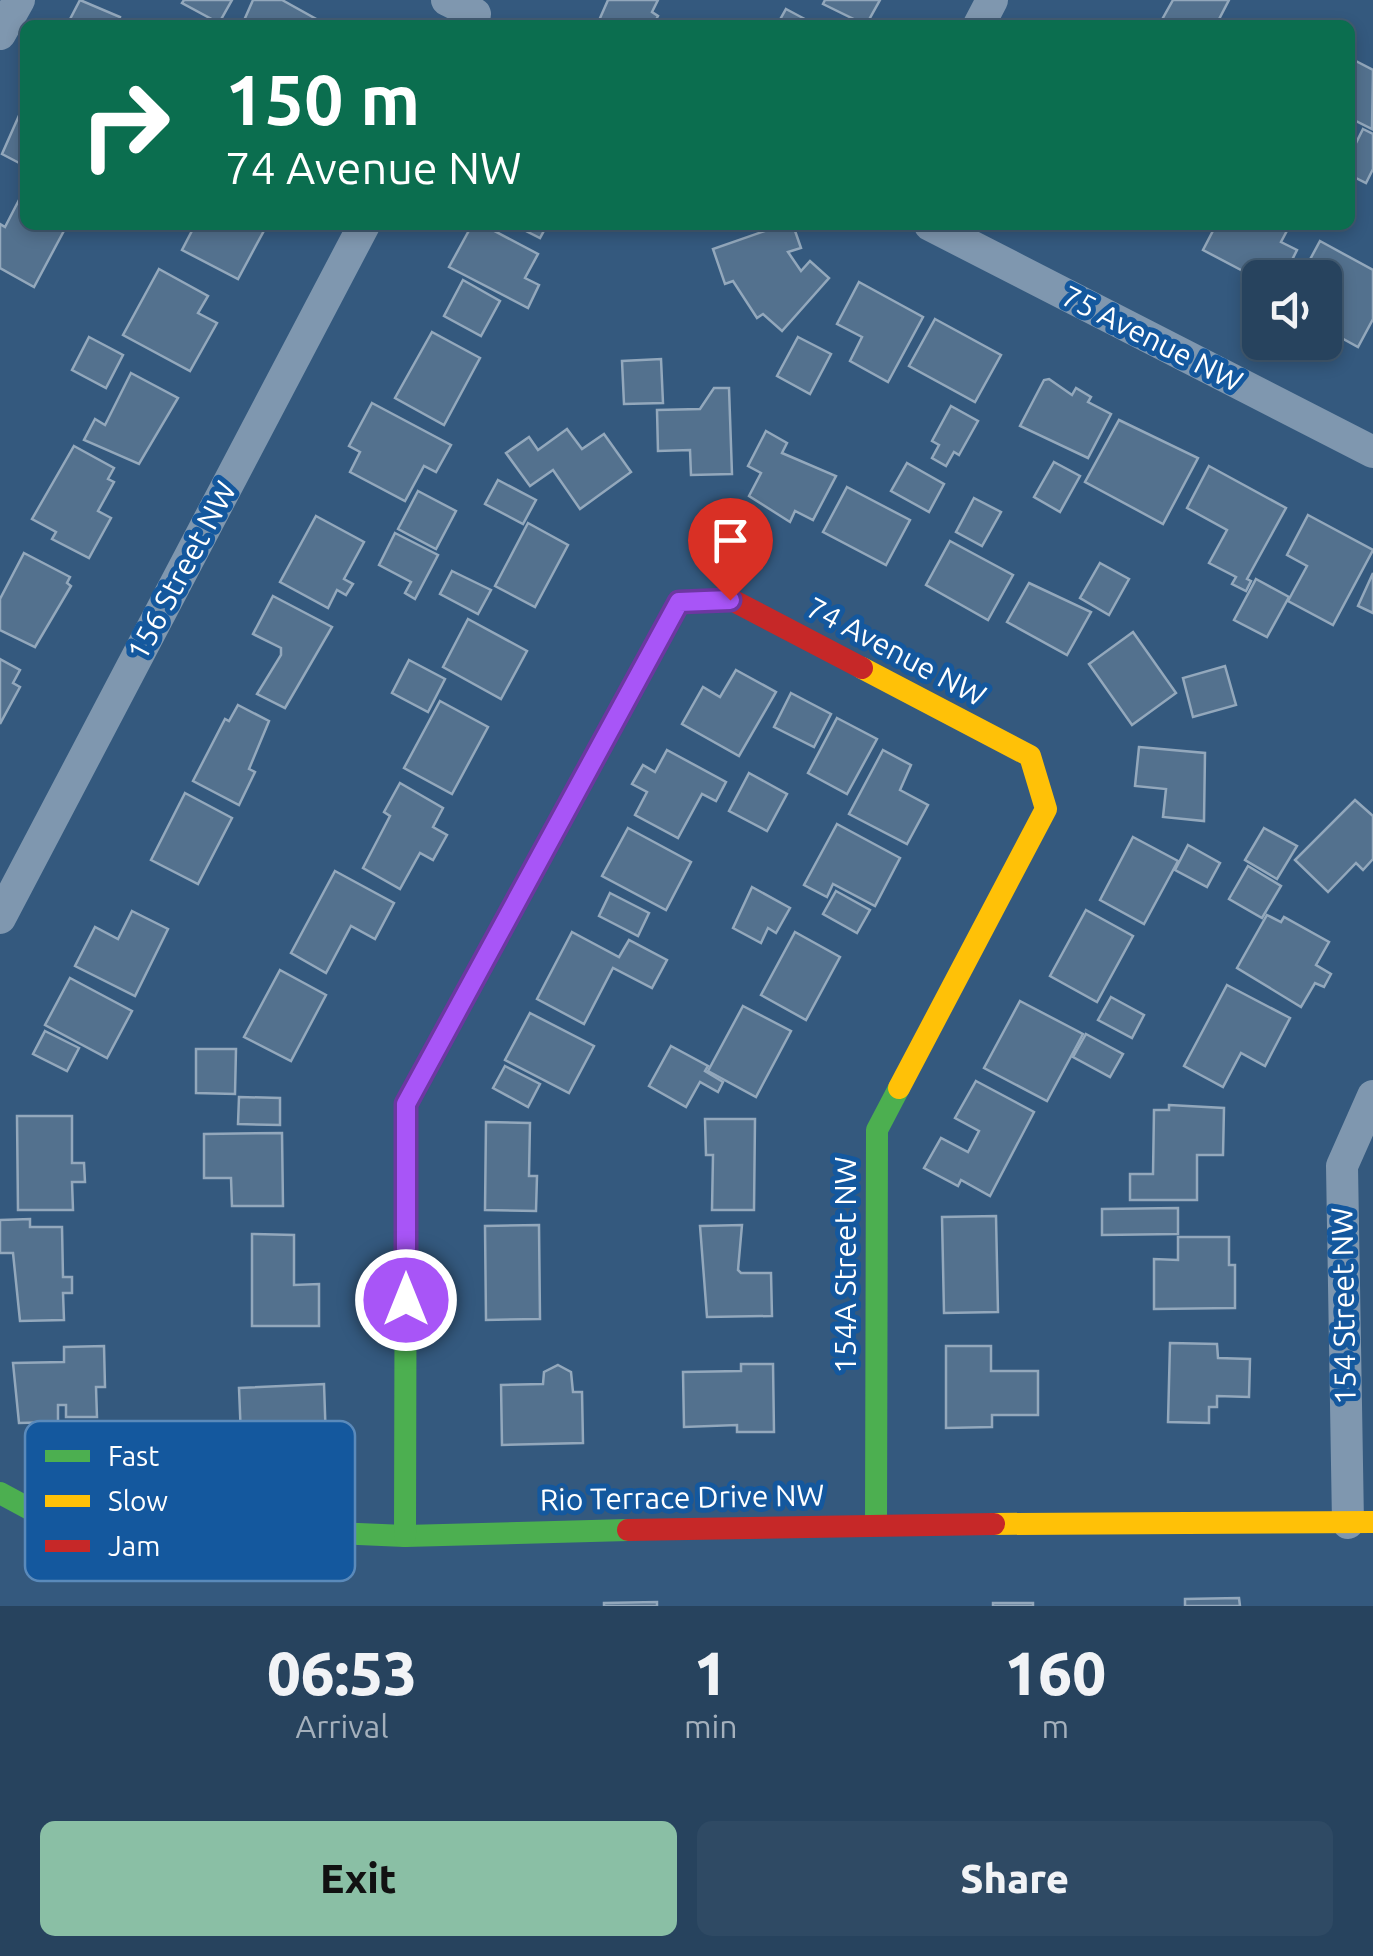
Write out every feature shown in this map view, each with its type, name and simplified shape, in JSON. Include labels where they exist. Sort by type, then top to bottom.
[{"type":"street","points":[[0,34],[19,0]]},
{"type":"street","name":"156 Street NW","points":[[0,918],[361,230]]},
{"type":"street","name":"75 Avenue NW","points":[[940,230],[1373,452]]},
{"type":"street","name":"74 Avenue NW","points":[[404,1536],[406,1104],[679,602],[730,600],[1030,756],[1046,809]]},
{"type":"street","name":"154A Street NW","points":[[876,1524],[876,1130],[1046,809]]},
{"type":"street","name":"154 Street NW","points":[[1361,1522],[1342,1166],[1373,1096]]},
{"type":"street","name":"Rio Terrace Drive NW","points":[[0,1493],[25,1506]]},
{"type":"street","name":"Rio Terrace Drive NW","points":[[355,1534],[404,1536],[876,1524],[1361,1522]]},
{"type":"building","points":[[80,0],[120,17],[119,20],[70,20]]},
{"type":"building","points":[[184,0],[232,0],[221,20],[182,3]]},
{"type":"building","points":[[253,0],[282,0],[318,20],[244,20]]},
{"type":"building","points":[[608,0],[658,0],[652,12],[658,16],[656,20],[599,20]]},
{"type":"building","points":[[825,0],[880,0],[869,20],[856,20],[823,4]]},
{"type":"building","points":[[1173,0],[1229,0],[1219,20],[1162,20]]},
{"type":"building","points":[[786,9],[807,20],[780,20]]},
{"type":"building","points":[[1355,61],[1373,70],[1372,129],[1355,120]]},
{"type":"building","points":[[20,113],[20,163],[2,154]]},
{"type":"building","points":[[1363,129],[1373,134],[1373,169],[1366,183],[1355,178],[1355,145]]},
{"type":"building","points":[[20,198],[20,230],[64,230],[34,287],[0,268],[0,224],[5,227]]},
{"type":"building","points":[[192,230],[264,230],[238,279],[182,250]]},
{"type":"building","points":[[469,230],[492,230],[538,254],[525,278],[539,285],[528,308],[449,267]]},
{"type":"building","points":[[524,230],[544,230],[540,238]]},
{"type":"building","points":[[768,230],[795,230],[801,248],[788,252],[801,271],[810,261],[829,278],[782,331],[763,314],[757,318],[733,281],[725,284],[713,249]]},
{"type":"building","points":[[1213,230],[1287,230],[1281,242],[1297,250],[1292,260],[1242,260],[1242,271],[1203,250]]},
{"type":"building","points":[[1320,241],[1373,270],[1373,319],[1358,347],[1342,338],[1342,260],[1310,260]]},
{"type":"building","points":[[159,269],[208,296],[198,313],[217,323],[190,371],[123,335]]},
{"type":"building","points":[[463,280],[500,301],[481,336],[444,316]]},
{"type":"building","points":[[859,282],[923,317],[888,382],[850,361],[862,337],[837,324]]},
{"type":"building","points":[[935,319],[1001,355],[975,402],[909,366]]},
{"type":"building","points":[[432,332],[480,358],[444,425],[395,398]]},
{"type":"building","points":[[89,337],[123,355],[106,388],[72,370]]},
{"type":"building","points":[[798,337],[831,354],[810,394],[777,376]]},
{"type":"building","points":[[661,359],[663,403],[624,404],[622,361]]},
{"type":"building","points":[[131,373],[178,398],[139,464],[84,440],[95,419],[105,425]]},
{"type":"building","points":[[1049,379],[1072,395],[1076,388],[1091,397],[1088,402],[1111,414],[1088,458],[1020,426],[1044,380]]},
{"type":"building","points":[[714,388],[729,388],[732,474],[691,475],[690,450],[658,451],[657,410],[700,409]]},
{"type":"building","points":[[372,403],[451,445],[436,472],[424,466],[405,501],[350,472],[360,452],[349,446]]},
{"type":"building","points":[[951,406],[978,421],[959,455],[954,452],[946,466],[932,458],[939,445],[932,441]]},
{"type":"building","points":[[1119,420],[1198,458],[1163,524],[1085,482]]},
{"type":"building","points":[[567,429],[582,449],[604,434],[631,472],[580,509],[553,470],[530,486],[506,453],[529,437],[538,450]]},
{"type":"building","points":[[766,431],[787,443],[782,453],[836,476],[813,520],[795,511],[790,522],[749,496],[761,473],[748,466]]},
{"type":"building","points":[[74,446],[114,468],[108,479],[114,482],[98,511],[111,518],[89,558],[52,539],[56,532],[32,519]]},
{"type":"building","points":[[1054,462],[1080,476],[1060,512],[1034,497]]},
{"type":"building","points":[[907,463],[944,484],[929,512],[891,491]]},
{"type":"building","points":[[1209,466],[1286,508],[1247,579],[1251,581],[1246,591],[1232,584],[1236,577],[1209,563],[1227,530],[1187,508]]},
{"type":"building","points":[[498,480],[536,500],[523,524],[485,504]]},
{"type":"building","points":[[847,487],[910,520],[886,565],[823,532]]},
{"type":"building","points":[[418,491],[456,511],[436,549],[398,529]]},
{"type":"building","points":[[974,498],[1001,512],[982,546],[956,532]]},
{"type":"building","points":[[1308,515],[1373,550],[1333,625],[1288,601],[1307,566],[1287,555]]},
{"type":"building","points":[[316,516],[364,542],[344,579],[353,584],[346,595],[337,590],[328,608],[280,582]]},
{"type":"building","points":[[528,523],[568,545],[535,607],[495,586]]},
{"type":"building","points":[[395,533],[438,555],[415,599],[405,593],[411,582],[379,565]]},
{"type":"building","points":[[950,541],[1013,575],[988,620],[926,585]]},
{"type":"building","points":[[24,553],[70,577],[67,583],[71,586],[35,647],[0,630],[0,599]]},
{"type":"building","points":[[1100,563],[1129,579],[1109,615],[1080,598]]},
{"type":"building","points":[[452,571],[491,590],[478,614],[440,594]]},
{"type":"building","points":[[1373,573],[1373,613],[1358,606]]},
{"type":"building","points":[[1256,579],[1289,597],[1267,637],[1234,620]]},
{"type":"building","points":[[1029,583],[1091,612],[1067,655],[1007,622]]},
{"type":"building","points":[[273,596],[332,627],[285,708],[257,694],[281,655],[281,648],[253,634]]},
{"type":"building","points":[[468,619],[527,651],[501,699],[443,667]]},
{"type":"building","points":[[1133,632],[1176,693],[1132,725],[1089,664]]},
{"type":"building","points":[[0,659],[20,670],[13,683],[20,687],[0,724]]},
{"type":"building","points":[[409,660],[445,679],[428,712],[392,693]]},
{"type":"building","points":[[1225,666],[1236,705],[1193,717],[1183,678]]},
{"type":"building","points":[[736,670],[776,692],[739,756],[682,724],[703,687],[720,697]]},
{"type":"building","points":[[791,693],[831,714],[814,747],[774,727]]},
{"type":"building","points":[[440,701],[488,727],[452,794],[404,768]]},
{"type":"building","points":[[238,705],[269,721],[249,769],[255,772],[239,805],[193,781],[225,719],[229,721]]},
{"type":"building","points":[[837,718],[877,739],[847,794],[808,773]]},
{"type":"building","points":[[1139,747],[1205,753],[1204,821],[1163,817],[1166,789],[1135,786]]},
{"type":"building","points":[[667,750],[726,782],[716,801],[702,794],[678,838],[635,815],[647,792],[632,784],[643,765],[655,772]]},
{"type":"building","points":[[883,750],[911,765],[900,790],[928,805],[907,844],[849,814]]},
{"type":"building","points":[[749,773],[787,794],[767,831],[729,811]]},
{"type":"building","points":[[400,783],[443,808],[433,827],[447,835],[433,860],[420,853],[400,889],[363,868],[390,816],[384,812]]},
{"type":"building","points":[[185,793],[232,818],[198,884],[151,860]]},
{"type":"building","points":[[1355,800],[1373,816],[1373,859],[1363,870],[1356,863],[1328,892],[1295,860]]},
{"type":"building","points":[[837,824],[900,858],[875,906],[833,884],[827,897],[804,885]]},
{"type":"building","points":[[628,828],[691,862],[666,910],[602,876]]},
{"type":"building","points":[[1264,828],[1297,846],[1277,879],[1245,860]]},
{"type":"building","points":[[1133,837],[1178,861],[1144,924],[1100,900]]},
{"type":"building","points":[[1188,845],[1220,863],[1207,887],[1175,870]]},
{"type":"building","points":[[1248,866],[1281,886],[1262,918],[1229,899]]},
{"type":"building","points":[[335,871],[394,903],[375,939],[351,926],[326,973],[291,953]]},
{"type":"building","points":[[752,887],[790,908],[776,933],[768,928],[761,943],[733,928]]},
{"type":"building","points":[[836,891],[870,910],[857,933],[823,914]]},
{"type":"building","points":[[610,893],[649,913],[638,936],[599,916]]},
{"type":"building","points":[[1086,910],[1133,936],[1097,1002],[1050,976]]},
{"type":"building","points":[[132,911],[168,929],[135,996],[75,966],[95,927],[118,939]]},
{"type":"building","points":[[1267,915],[1281,922],[1284,917],[1329,942],[1316,965],[1331,974],[1324,987],[1315,983],[1301,1007],[1237,968]]},
{"type":"building","points":[[572,932],[619,957],[629,940],[667,960],[652,988],[613,968],[584,1024],[537,999]]},
{"type":"building","points":[[795,932],[840,957],[806,1020],[761,995]]},
{"type":"building","points":[[280,970],[326,995],[291,1061],[244,1037]]},
{"type":"building","points":[[70,978],[132,1011],[107,1058],[45,1025]]},
{"type":"building","points":[[1227,985],[1290,1018],[1265,1066],[1241,1053],[1223,1087],[1184,1066]]},
{"type":"building","points":[[1111,997],[1144,1015],[1132,1038],[1098,1020]]},
{"type":"building","points":[[1020,1001],[1083,1034],[1047,1101],[984,1068]]},
{"type":"building","points":[[743,1006],[791,1031],[756,1097],[708,1071]]},
{"type":"building","points":[[530,1013],[594,1046],[569,1093],[505,1060]]},
{"type":"building","points":[[45,1031],[79,1048],[67,1071],[33,1054]]},
{"type":"building","points":[[1086,1034],[1123,1054],[1110,1077],[1073,1057]]},
{"type":"building","points":[[671,1046],[708,1066],[705,1071],[723,1082],[718,1092],[700,1082],[686,1107],[649,1086]]},
{"type":"building","points":[[196,1049],[236,1049],[235,1094],[196,1093]]},
{"type":"building","points":[[505,1066],[540,1084],[528,1107],[493,1088]]},
{"type":"building","points":[[976,1081],[1034,1112],[990,1196],[961,1180],[958,1186],[924,1168],[941,1138],[968,1152],[979,1131],[955,1118]]},
{"type":"building","points":[[239,1097],[280,1098],[280,1125],[238,1124]]},
{"type":"building","points":[[1169,1105],[1224,1108],[1223,1155],[1197,1155],[1197,1200],[1130,1200],[1130,1174],[1153,1174],[1154,1110],[1169,1110]]},
{"type":"building","points":[[17,1116],[72,1116],[72,1163],[84,1163],[85,1182],[72,1182],[73,1210],[18,1210]]},
{"type":"building","points":[[705,1119],[755,1119],[754,1210],[712,1210],[713,1155],[706,1155]]},
{"type":"building","points":[[486,1122],[530,1123],[529,1176],[537,1176],[536,1211],[485,1210]]},
{"type":"building","points":[[282,1133],[283,1206],[232,1206],[231,1178],[204,1178],[204,1134]]},
{"type":"building","points":[[1178,1208],[1178,1234],[1102,1235],[1102,1209]]},
{"type":"building","points":[[996,1216],[998,1312],[944,1313],[942,1217]]},
{"type":"building","points":[[30,1219],[30,1227],[62,1227],[63,1277],[72,1277],[72,1293],[63,1293],[64,1320],[20,1321],[13,1253],[0,1253],[0,1220]]},
{"type":"building","points":[[539,1225],[540,1319],[486,1320],[485,1226]]},
{"type":"building","points":[[742,1225],[738,1270],[771,1273],[772,1316],[707,1317],[700,1226]]},
{"type":"building","points":[[252,1234],[294,1235],[294,1285],[319,1284],[319,1326],[252,1326]]},
{"type":"building","points":[[1178,1237],[1229,1237],[1229,1265],[1235,1265],[1235,1308],[1154,1309],[1154,1259],[1178,1260]]},
{"type":"building","points":[[1170,1343],[1217,1344],[1218,1358],[1250,1359],[1249,1397],[1217,1396],[1217,1407],[1209,1407],[1209,1423],[1168,1422]]},
{"type":"building","points":[[104,1346],[105,1387],[96,1387],[97,1417],[66,1417],[66,1405],[58,1405],[58,1421],[19,1423],[13,1363],[64,1362],[64,1347]]},
{"type":"building","points":[[946,1346],[991,1346],[991,1371],[1038,1371],[1038,1415],[992,1415],[992,1427],[946,1428]]},
{"type":"building","points":[[741,1364],[773,1364],[774,1432],[737,1432],[737,1425],[684,1427],[683,1372],[741,1371]]},
{"type":"building","points":[[558,1365],[571,1372],[573,1392],[582,1392],[583,1443],[502,1445],[501,1385],[543,1384],[544,1372]]},
{"type":"building","points":[[324,1384],[325,1421],[240,1421],[239,1388]]},
{"type":"building","points":[[1239,1598],[1240,1606],[1185,1606],[1185,1599]]},
{"type":"building","points":[[657,1602],[657,1606],[604,1606],[604,1603]]},
{"type":"building","points":[[1033,1603],[1033,1606],[993,1606]]},
{"type":"traffic: fast","points":[[405,1536],[406,1104],[534,869]]},
{"type":"traffic: fast","points":[[876,1524],[877,1130],[899,1088]]},
{"type":"traffic: fast","points":[[0,1493],[25,1506]]},
{"type":"traffic: fast","points":[[355,1534],[628,1530]]},
{"type":"traffic: slow","points":[[862,668],[1030,756],[1046,809],[899,1088]]},
{"type":"traffic: slow","points":[[994,1524],[1373,1522]]},
{"type":"traffic: jam","points":[[534,869],[679,602],[730,599],[862,668]]},
{"type":"traffic: jam","points":[[628,1530],[994,1524]]},
{"type":"route","points":[[406,1300],[406,1104],[679,602],[730,600]]}]
